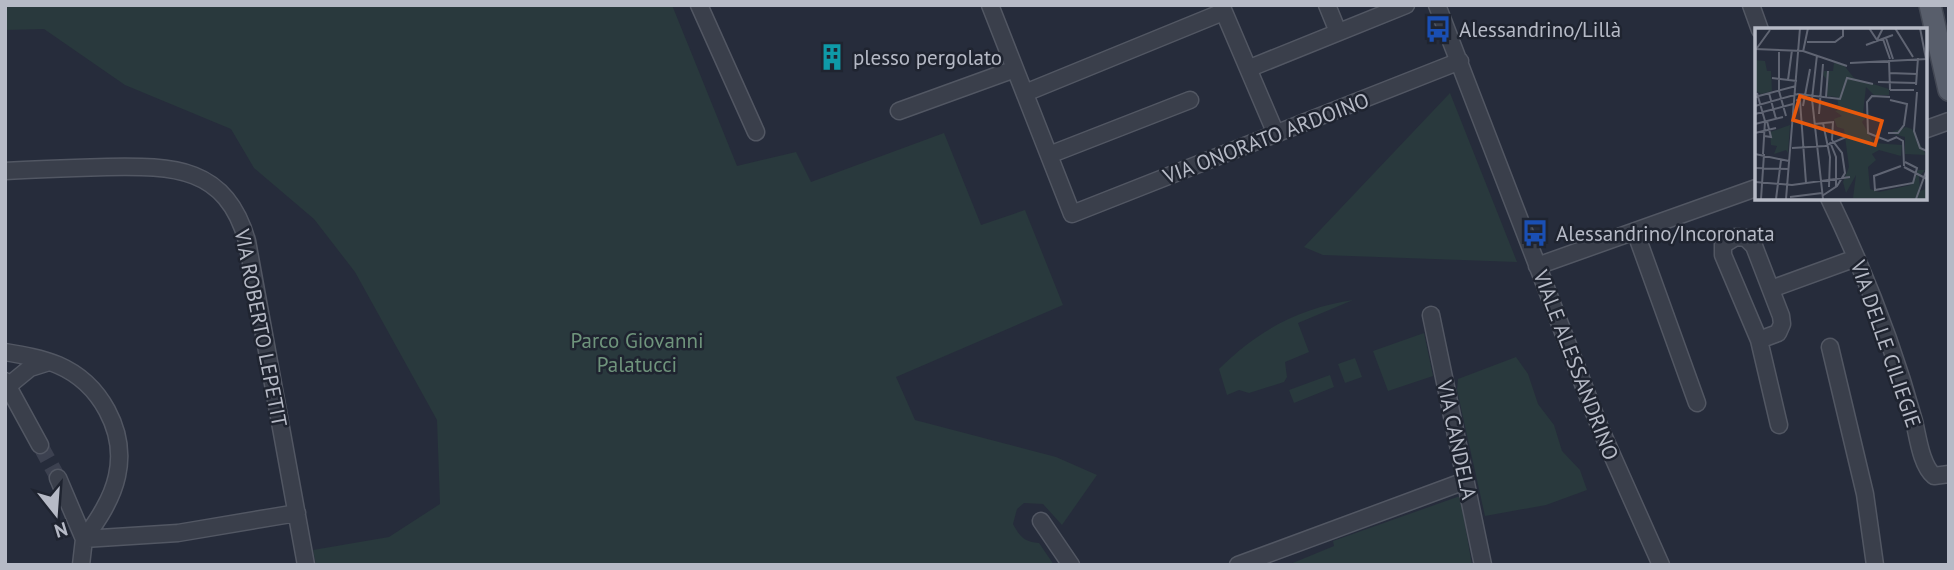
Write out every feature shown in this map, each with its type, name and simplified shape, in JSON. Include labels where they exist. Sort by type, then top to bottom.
[{"type":"main road","points":[[1930,5],[1949,90]]},
{"type":"street","points":[[699,5],[755,132]]},
{"type":"street","points":[[990,5],[1049,155],[1190,100]]},
{"type":"street","points":[[1327,5],[1338,32]]},
{"type":"street","points":[[1250,68],[1406,5]]},
{"type":"street","name":"VIALE ALESSANDRINO","points":[[1437,5],[1610,454],[1661,565]]},
{"type":"street","points":[[1751,5],[1759,28]]},
{"type":"street","points":[[1025,93],[1222,8],[1250,68],[1273,127]]},
{"type":"street","name":"VIA ONORATO ARDOINO","points":[[1049,155],[1073,214],[1460,61]]},
{"type":"street","points":[[899,111],[1015,69]]},
{"type":"street","points":[[1926,129],[1949,121]]},
{"type":"street","name":"VIA ROBERTO LEPETIT","points":[[5,171],[167,167],[194,174],[228,200],[236,212],[247,241],[306,565]]},
{"type":"street","points":[[1537,266],[1755,188]]},
{"type":"street","name":"VIA DELLE CILIEGIE","points":[[1830,200],[1856,258],[1910,409],[1926,466],[1934,475],[1949,474]]},
{"type":"street","points":[[1635,231],[1697,403]]},
{"type":"street","points":[[1759,340],[1778,333],[1781,316],[1749,241],[1736,237],[1726,242],[1724,259],[1759,340],[1779,425]]},
{"type":"street","points":[[1771,289],[1856,258]]},
{"type":"street","name":"VIA CANDELA","points":[[1431,315],[1483,565]]},
{"type":"street","points":[[1830,347],[1865,494],[1875,565]]},
{"type":"street","points":[[5,352],[49,362],[88,384],[104,403],[118,444],[117,479],[108,501],[84,539],[81,565]]},
{"type":"street","points":[[40,444],[7,384],[30,368],[49,362]]},
{"type":"street","points":[[58,478],[84,539]]},
{"type":"street","points":[[1238,565],[1465,481]]},
{"type":"street","points":[[84,539],[178,533],[297,513]]},
{"type":"street","points":[[1041,521],[1070,565]]},
{"type":"green space","name":"Parco Giovanni Palatucci","points":[[5,5],[672,5],[737,166],[796,152],[811,182],[944,133],[981,225],[1025,210],[1063,305],[896,377],[915,420],[1056,457],[1097,475],[1062,525],[1043,504],[1024,503],[1017,509],[1013,524],[1018,532],[1026,540],[1039,543],[1054,565],[316,565],[313,550],[389,537],[440,504],[437,420],[355,272],[314,219],[254,168],[231,129],[125,85],[44,29],[5,30]]},
{"type":"green space","points":[[1450,93],[1517,262],[1323,255],[1304,247]]},
{"type":"green space","points":[[1353,300],[1298,323],[1309,352],[1285,362],[1287,377],[1284,382],[1249,393],[1239,390],[1227,395],[1219,369],[1248,343],[1297,315]]},
{"type":"green space","points":[[1424,333],[1433,376],[1388,391],[1373,351]]},
{"type":"green space","points":[[1516,357],[1528,374],[1538,404],[1554,425],[1562,451],[1580,470],[1587,490],[1546,505],[1485,516],[1457,390],[1458,379]]},
{"type":"green space","points":[[1355,358],[1362,377],[1345,383],[1338,364]]},
{"type":"green space","points":[[1330,375],[1334,387],[1294,403],[1289,390]]},
{"type":"green space","points":[[1460,496],[1472,565],[1288,565],[1334,546],[1333,541]]},
{"type":"tunnel","points":[[40,445],[58,478]]},
{"type":"place","name":"Alessandrino/Lillà","points":[[1438,29]]},
{"type":"place","name":"plesso pergolato","points":[[832,57]]},
{"type":"place","name":"Alessandrino/Incoronata","points":[[1535,233]]}]
